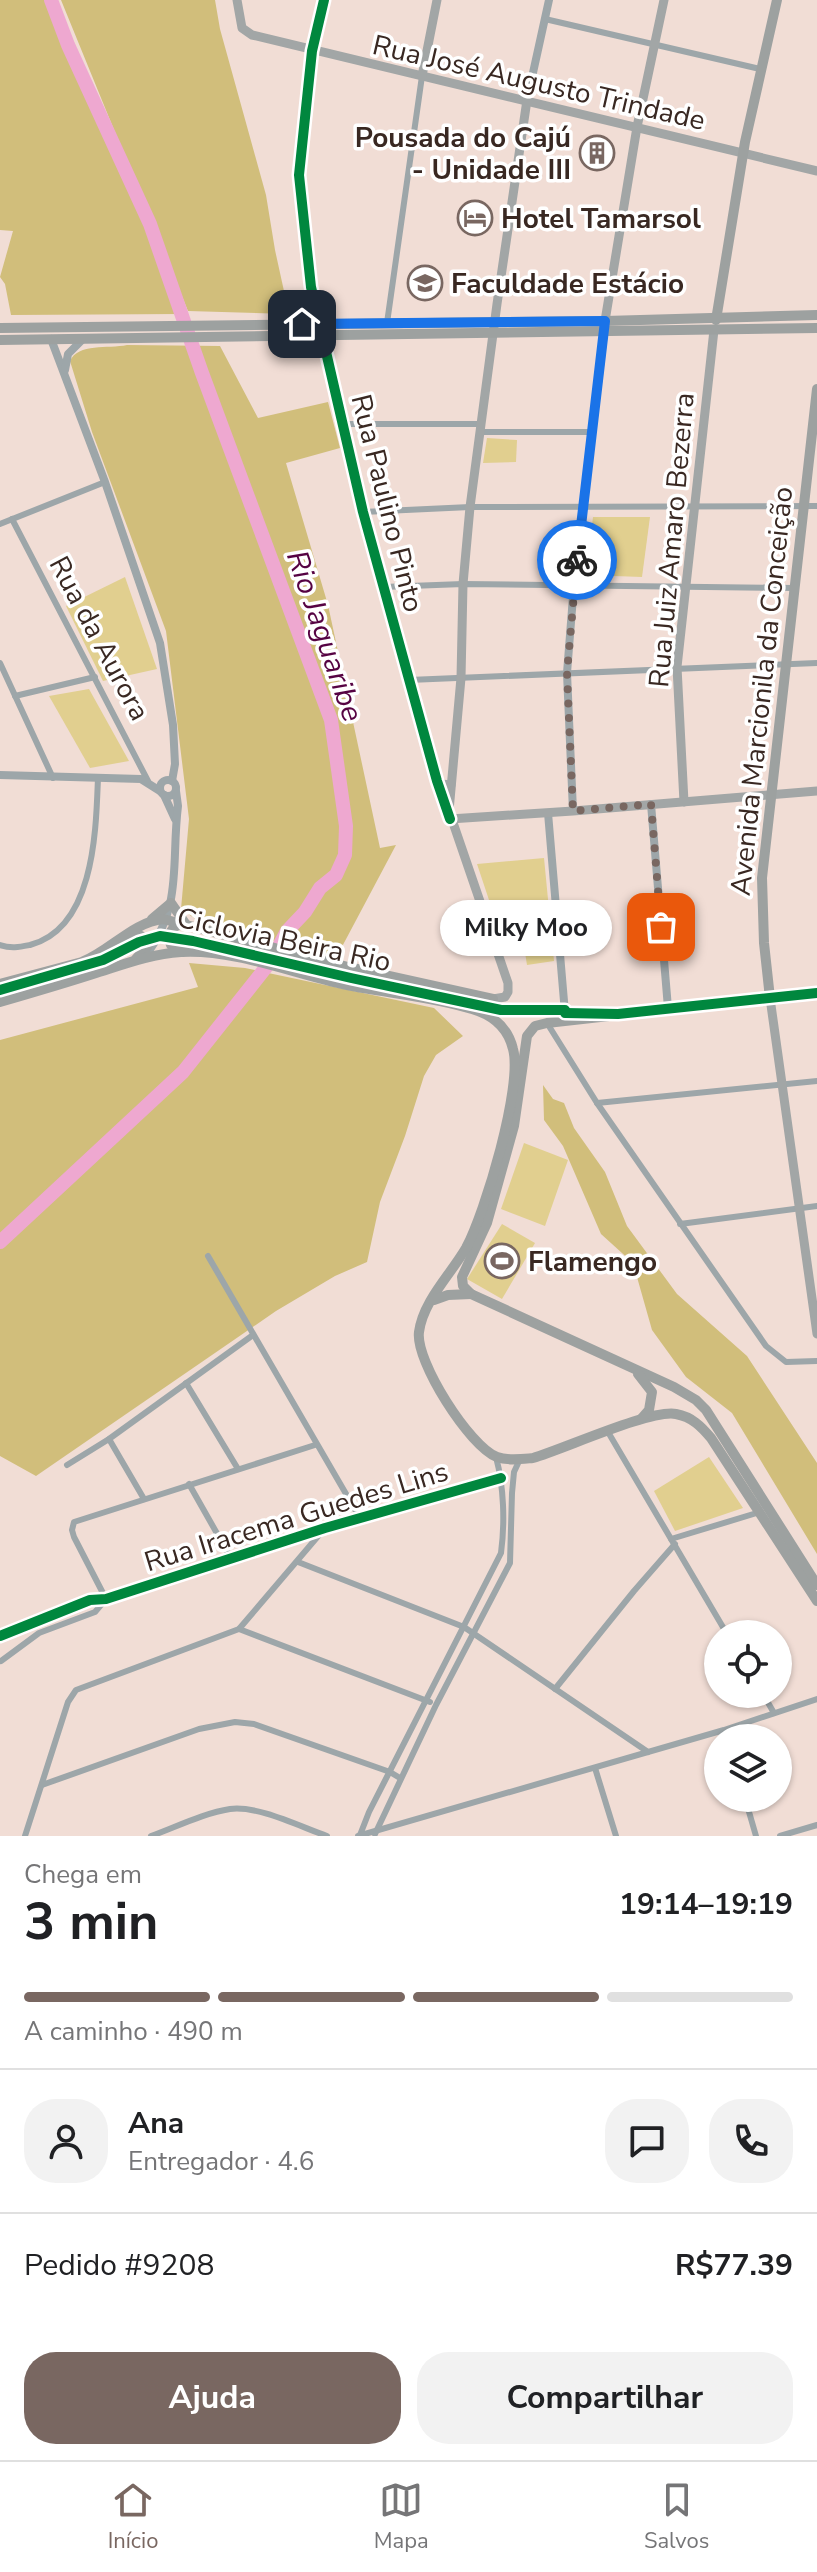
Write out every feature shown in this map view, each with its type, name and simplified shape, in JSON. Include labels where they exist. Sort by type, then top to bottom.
[{"type":"main road","name":"Rua José Augusto Trindade","points":[[237,0],[242,28],[252,35],[817,171]]},
{"type":"main road","points":[[422,76],[437,0]]},
{"type":"main road","points":[[604,333],[637,127],[664,0]]},
{"type":"main road","points":[[714,330],[743,153],[777,0]]},
{"type":"main road","points":[[527,100],[470,507],[450,819],[817,791]]},
{"type":"main road","points":[[0,340],[321,336],[605,321],[817,315]]},
{"type":"main road","points":[[0,328],[387,323],[604,333],[817,328]]},
{"type":"main road","name":"Rua Juiz Amaro Bezerra","points":[[684,802],[677,667],[714,330]]},
{"type":"main road","name":"Avenida Marcionila da Conceição","points":[[770,998],[762,878],[817,389]]},
{"type":"main road","points":[[437,781],[451,785]]},
{"type":"main road","name":"Rua Paulino Pinto","points":[[450,819],[508,983],[505,997],[493,999]]},
{"type":"main road","points":[[0,984],[82,962],[147,922],[171,903],[184,925]]},
{"type":"main road","points":[[147,922],[167,920],[348,967],[493,999]]},
{"type":"main road","points":[[183,952],[171,945],[168,938],[170,931],[184,925]]},
{"type":"main road","points":[[103,951],[141,936],[147,939],[148,944],[139,959]]},
{"type":"main road","points":[[0,1002],[139,959],[183,952],[249,961],[344,984],[474,1009],[618,1014]]},
{"type":"main road","points":[[817,993],[668,1008],[535,1026],[527,1036],[514,1126],[487,1223],[462,1277],[463,1286],[471,1294],[696,1400],[706,1410],[817,1585]]},
{"type":"main road","points":[[770,998],[817,1334]]},
{"type":"main road","points":[[474,1009],[495,1020],[510,1038],[515,1056],[512,1089],[500,1148],[479,1221],[467,1246],[432,1300],[419,1332],[422,1356],[467,1431],[496,1457],[520,1459],[557,1451],[661,1413],[689,1417],[700,1425],[817,1601]]},
{"type":"main road","points":[[432,1300],[448,1295],[471,1294]]},
{"type":"main road","points":[[627,1367],[642,1377],[652,1392],[649,1410],[641,1419]]},
{"type":"street","points":[[312,51],[324,0]]},
{"type":"street","points":[[527,100],[549,0]]},
{"type":"street","points":[[545,19],[760,69]]},
{"type":"street","name":"Rua Paulino Pinto","points":[[312,51],[299,175],[318,324],[363,512],[450,819]]},
{"type":"street","points":[[387,323],[422,76]]},
{"type":"street","points":[[573,811],[567,673],[582,508],[604,333]]},
{"type":"street","points":[[51,339],[105,482],[160,643],[173,725],[175,764],[170,781],[178,803],[171,903],[167,920],[139,959]]},
{"type":"street","points":[[65,371],[68,354],[83,339]]},
{"type":"street","points":[[342,424],[591,432]]},
{"type":"street","points":[[0,524],[105,482]]},
{"type":"street","points":[[363,512],[470,507],[817,506]]},
{"type":"street","name":"Rua da Aurora","points":[[12,519],[146,779]]},
{"type":"street","points":[[383,587],[574,584],[793,588]]},
{"type":"street","points":[[0,663],[53,778]]},
{"type":"street","points":[[409,680],[817,663]]},
{"type":"street","points":[[15,696],[95,677]]},
{"type":"street","points":[[668,730],[680,729]]},
{"type":"street","points":[[0,775],[170,781]]},
{"type":"street","points":[[0,945],[15,948],[41,941],[66,921],[89,874],[93,857],[98,777]]},
{"type":"street","points":[[146,779],[169,796],[176,791]]},
{"type":"street","points":[[170,781],[162,783],[162,793],[176,821]]},
{"type":"street","points":[[651,804],[668,1008]]},
{"type":"street","points":[[548,813],[565,1013]]},
{"type":"street","points":[[547,1023],[597,1103],[773,1354],[793,1363],[817,1361]]},
{"type":"street","points":[[597,1103],[817,1081]]},
{"type":"street","points":[[680,1224],[817,1206]]},
{"type":"street","points":[[208,1256],[360,1518]]},
{"type":"street","points":[[67,1465],[109,1439],[253,1335]]},
{"type":"street","points":[[186,1383],[238,1469]]},
{"type":"street","points":[[608,1432],[719,1620]]},
{"type":"street","points":[[109,1439],[144,1499]]},
{"type":"street","points":[[106,1599],[72,1530],[74,1522],[315,1445]]},
{"type":"street","points":[[359,1836],[501,1553],[501,1478],[496,1457]]},
{"type":"street","points":[[375,1834],[436,1705],[510,1563],[514,1472],[520,1459]]},
{"type":"street","name":"Rua Iracema Guedes Lins","points":[[106,1599],[325,1528],[501,1478]]},
{"type":"street","points":[[189,1484],[232,1560]]},
{"type":"street","points":[[555,1689],[673,1542],[760,1512]]},
{"type":"street","points":[[25,1836],[68,1702],[76,1690],[239,1629],[325,1528]]},
{"type":"street","points":[[298,1562],[464,1627],[648,1752]]},
{"type":"street","points":[[0,1636],[90,1600],[106,1599]]},
{"type":"street","points":[[0,1662],[39,1633],[95,1612],[106,1599]]},
{"type":"street","points":[[239,1629],[436,1705]]},
{"type":"street","points":[[0,1653],[0,1662]]},
{"type":"street","points":[[749,1724],[817,1699]]},
{"type":"street","points":[[771,1708],[774,1713]]},
{"type":"street","points":[[42,1785],[199,1729],[235,1722],[254,1724],[400,1778]]},
{"type":"street","points":[[359,1836],[375,1834],[648,1752],[704,1739]]},
{"type":"street","points":[[595,1768],[616,1836]]},
{"type":"street","points":[[151,1836],[219,1812],[240,1808],[327,1836]]},
{"type":"street","points":[[749,1812],[756,1836]]},
{"type":"street","points":[[785,1835],[817,1825]]},
{"type":"shaded area","points":[[0,0],[52,0],[150,224],[181,314],[11,315],[5,284],[0,277],[13,231],[0,230]]},
{"type":"shaded area","points":[[61,0],[215,0],[220,29],[266,195],[289,314],[188,311]]},
{"type":"shaded area","points":[[127,345],[220,346],[258,418],[328,402],[340,448],[286,463],[328,605],[380,848],[396,845],[336,958],[197,920],[181,909],[189,819],[166,631],[92,432],[70,361],[74,355],[87,349]]},
{"type":"shaded area","points":[[487,438],[517,440],[516,462],[483,463]]},
{"type":"shaded area","points":[[593,517],[650,517],[642,577],[586,575]]},
{"type":"shaded area","points":[[125,577],[157,669],[103,681],[66,606]]},
{"type":"shaded area","points":[[89,689],[129,761],[90,768],[49,696]]},
{"type":"shaded area","points":[[544,858],[554,961],[527,965],[520,922],[496,921],[477,864]]},
{"type":"shaded area","points":[[189,963],[245,968],[434,1008],[463,1036],[436,1055],[424,1076],[380,1202],[367,1262],[335,1276],[276,1311],[36,1476],[0,1456],[0,1040],[198,987]]},
{"type":"shaded area","points":[[543,1085],[553,1099],[564,1103],[574,1128],[605,1172],[627,1226],[677,1294],[747,1356],[817,1463],[817,1554],[732,1413],[686,1377],[652,1330],[633,1263],[601,1234],[563,1146],[544,1120]]},
{"type":"shaded area","points":[[524,1143],[568,1160],[545,1226],[501,1209]]},
{"type":"shaded area","name":"Flamengo","points":[[502,1224],[535,1243],[502,1299],[467,1279]]},
{"type":"shaded area","points":[[709,1457],[743,1508],[675,1531],[654,1491]]},
{"type":"waterway","name":"Rio Jaguaribe","points":[[0,1242],[183,1072],[271,961],[287,931],[305,912],[320,888],[336,875],[345,855],[346,826],[331,720],[150,224],[68,45],[51,0]]},
{"type":"cycle path","points":[[324,0],[312,51],[299,175],[311,287],[363,512],[450,819]]},
{"type":"cycle path","name":"Ciclovia Beira Rio","points":[[0,990],[103,960],[139,942],[160,936],[501,1010],[565,1010]]},
{"type":"cycle path","points":[[565,1013],[618,1014],[817,993]]},
{"type":"cycle path","points":[[0,1636],[90,1600],[106,1599],[325,1528],[501,1478]]},
{"type":"way so far","points":[[577,560],[567,673],[573,811],[651,804],[661,927]]},
{"type":"place","name":"Pousada do Cajú - Unidade III","points":[[597,153]]},
{"type":"place","name":"Hotel Tamarsol","points":[[475,218]]},
{"type":"place","name":"Faculdade Estácio","points":[[425,283]]},
{"type":"place","name":"Milky Moo","points":[[661,927]]},
{"type":"place","name":"Flamengo","points":[[502,1261]]},
{"type":"route","points":[[302,324],[605,321],[577,560]]}]
